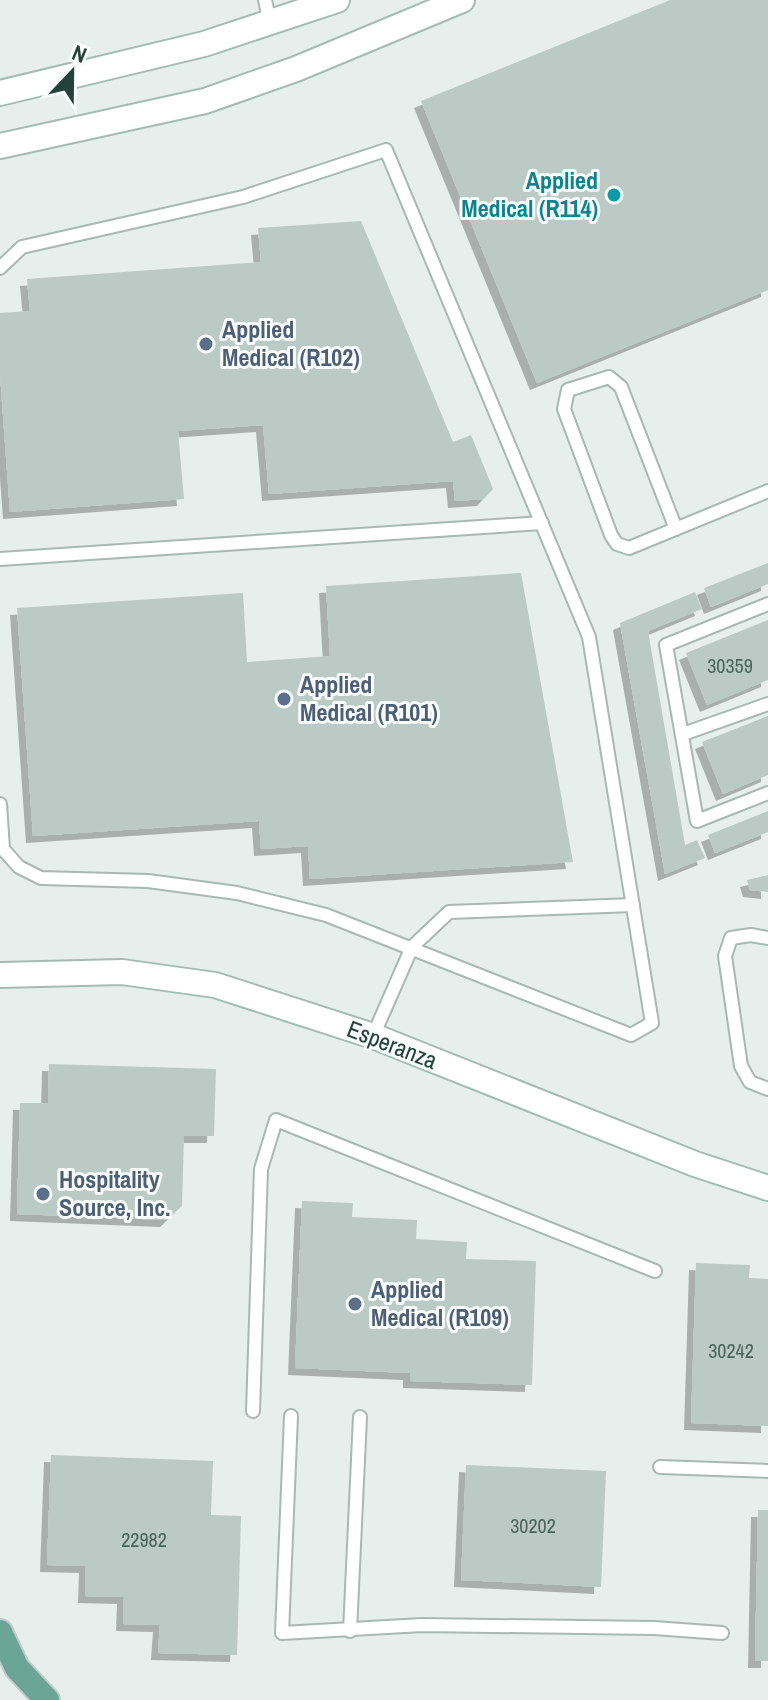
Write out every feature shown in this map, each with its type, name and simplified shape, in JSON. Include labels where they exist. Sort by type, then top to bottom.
[{"type":"main road","points":[[0,93],[204,44],[268,11],[337,0]]},
{"type":"main road","points":[[0,146],[205,101],[296,69],[462,0]]},
{"type":"main road","name":"Esperanza","points":[[0,975],[122,972],[215,985],[373,1036],[695,1164],[768,1188]]},
{"type":"main road","points":[[0,1632],[17,1668],[47,1700]]},
{"type":"lane","points":[[0,268],[22,247],[243,197],[386,150],[589,637],[652,1023],[631,1035],[326,915],[237,893],[148,881],[41,878],[19,867],[3,849],[0,804]]},
{"type":"lane","points":[[676,529],[621,387],[609,377],[568,390],[564,409],[617,544],[629,548],[676,529],[768,491]]},
{"type":"lane","points":[[0,559],[542,523]]},
{"type":"lane","points":[[768,604],[666,645],[697,821],[768,793]]},
{"type":"lane","points":[[683,734],[768,704]]},
{"type":"lane","points":[[373,1036],[412,947],[449,912],[633,905]]},
{"type":"lane","points":[[768,938],[751,935],[731,938],[725,956],[741,1066],[750,1082],[768,1089]]},
{"type":"lane","points":[[253,1411],[261,1169],[276,1120],[655,1271]]},
{"type":"lane","points":[[291,1416],[282,1633],[422,1625],[654,1628],[722,1633]]},
{"type":"lane","points":[[350,1631],[360,1417]]},
{"type":"lane","points":[[660,1467],[768,1471]]},
{"type":"building","name":"Applied Medical (R114)","points":[[670,0],[768,0],[768,290],[537,383],[421,101]]},
{"type":"building","name":"Applied Medical (R102)","points":[[361,221],[453,442],[471,435],[493,489],[484,499],[455,501],[453,481],[269,494],[263,425],[178,431],[184,499],[10,512],[0,374],[0,313],[30,311],[27,279],[261,262],[258,228]]},
{"type":"building","points":[[768,563],[768,584],[711,607],[704,588]]},
{"type":"building","name":"Applied Medical (R101)","points":[[521,573],[573,862],[310,879],[308,846],[261,849],[259,821],[33,836],[17,608],[243,593],[247,662],[330,656],[326,586]]},
{"type":"building","points":[[695,592],[702,609],[648,631],[685,845],[697,840],[705,858],[665,874],[620,623]]},
{"type":"building","points":[[768,620],[768,680],[707,705],[686,653]]},
{"type":"building","points":[[768,716],[768,775],[723,794],[702,742]]},
{"type":"building","points":[[768,811],[768,832],[715,853],[708,835]]},
{"type":"building","points":[[768,875],[768,892],[750,890],[747,880]]},
{"type":"building","points":[[49,1064],[216,1069],[214,1136],[184,1136],[182,1206],[167,1220],[17,1214],[20,1103],[48,1103]]},
{"type":"building","points":[[302,1201],[353,1203],[352,1217],[417,1220],[416,1239],[467,1242],[466,1259],[536,1261],[532,1385],[410,1381],[410,1373],[295,1368]]},
{"type":"building","points":[[696,1263],[750,1265],[749,1278],[768,1279],[768,1426],[691,1423]]},
{"type":"building","points":[[51,1455],[213,1461],[211,1515],[241,1516],[237,1655],[158,1653],[160,1625],[123,1624],[124,1597],[85,1596],[86,1566],[47,1565]]},
{"type":"building","points":[[466,1465],[606,1471],[601,1587],[461,1580]]},
{"type":"building","points":[[758,1510],[768,1510],[768,1661],[755,1661]]},
{"type":"place","name":"Applied Medical (R114)","points":[[614,195]]},
{"type":"place","name":"Applied Medical (R102)","points":[[206,344]]},
{"type":"place","name":"Applied Medical (R101)","points":[[284,699]]},
{"type":"place","name":"Hospitality Source, Inc.","points":[[43,1194]]},
{"type":"place","name":"Applied Medical (R109)","points":[[355,1304]]}]
